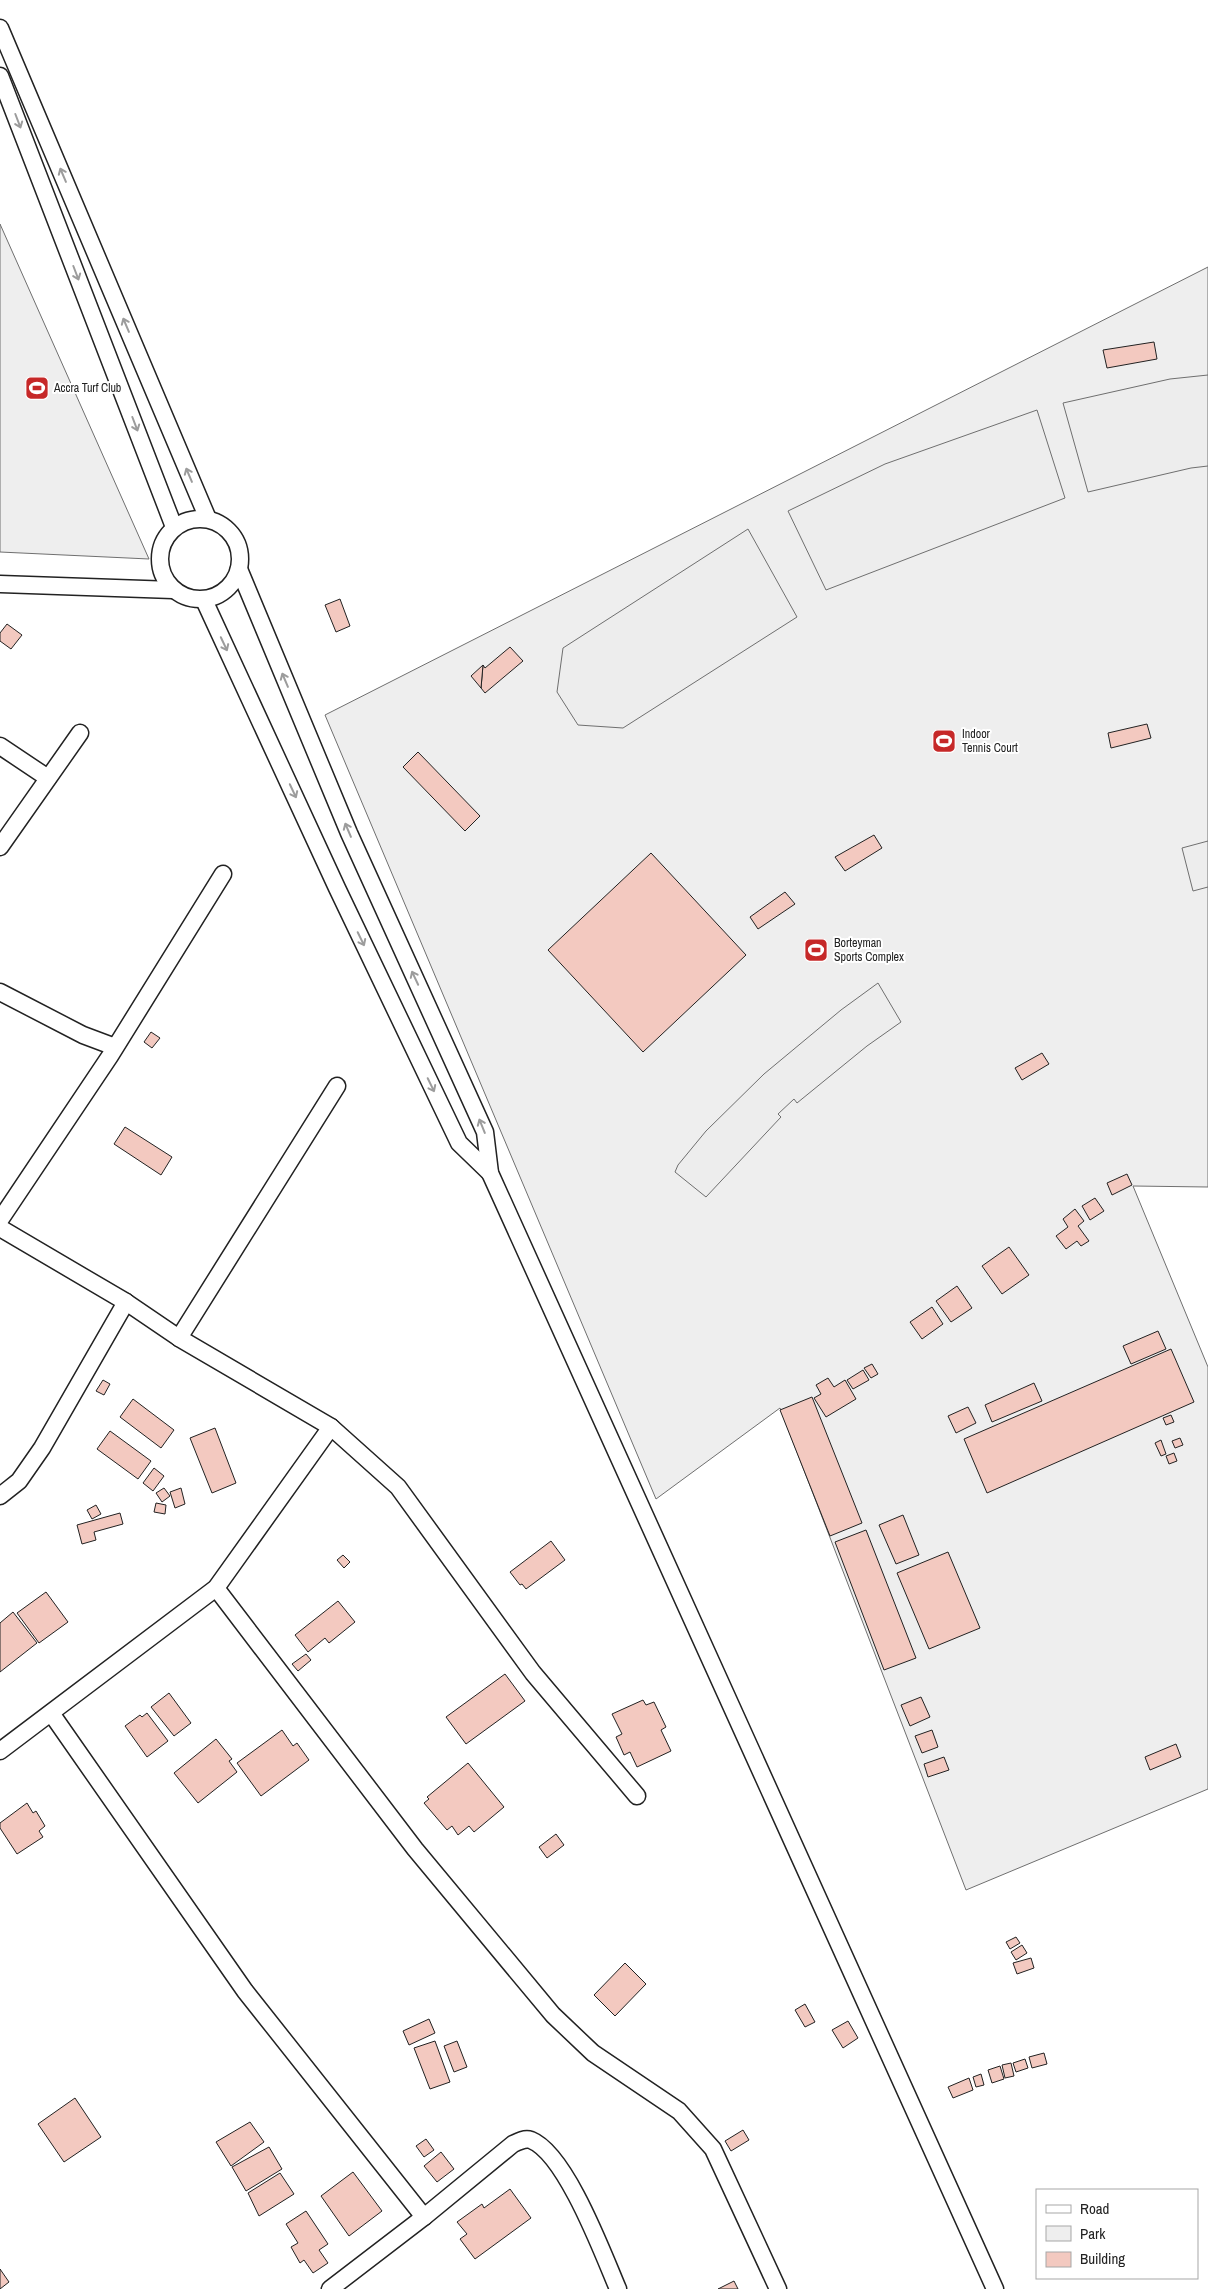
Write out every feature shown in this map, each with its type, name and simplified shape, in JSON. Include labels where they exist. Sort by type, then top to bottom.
[{"type":"street","points":[[0,28],[208,519]]},
{"type":"street","points":[[0,76],[174,527]]},
{"type":"street","points":[[173,590],[160,570],[159,558],[161,546],[174,527],[194,519],[208,519],[220,524],[230,532],[237,543],[240,556],[239,569],[349,833],[485,1132],[490,1173],[995,2289]]},
{"type":"street","points":[[0,584],[173,590],[188,598],[204,600],[220,595],[226,590],[239,569]]},
{"type":"street","points":[[204,600],[337,888],[459,1143],[490,1173]]},
{"type":"street","points":[[0,847],[80,733]]},
{"type":"street","points":[[0,746],[48,778]]},
{"type":"street","points":[[0,1220],[115,1047],[223,874]]},
{"type":"street","points":[[0,992],[83,1035],[115,1047]]},
{"type":"street","points":[[178,1338],[337,1086]]},
{"type":"street","points":[[0,1228],[126,1302],[178,1338],[331,1426],[398,1487],[533,1673],[637,1796]]},
{"type":"street","points":[[0,1496],[19,1481],[42,1448],[126,1302]]},
{"type":"street","points":[[0,1751],[216,1588],[331,1426]]},
{"type":"street","points":[[216,1588],[415,1849],[553,2015],[593,2053],[679,2111],[713,2149],[778,2289]]},
{"type":"street","points":[[52,1713],[245,1991],[424,2218]]},
{"type":"street","points":[[330,2289],[424,2218],[513,2144],[529,2139],[541,2146],[559,2168],[581,2206],[618,2289]]},
{"type":"green space","name":"Accra Turf Club","points":[[0,224],[149,559],[0,552]]},
{"type":"green space","name":"Borteyman Sports Complex","points":[[1208,267],[1208,1187],[1133,1186],[1208,1367],[1208,1789],[966,1890],[780,1408],[656,1499],[325,715]]},
{"type":"shaded area","points":[[1208,375],[1208,466],[1191,468],[1088,492],[1063,403],[1170,379]]},
{"type":"shaded area","points":[[1037,410],[1065,498],[826,590],[788,511],[885,464]]},
{"type":"shaded area","points":[[748,529],[797,617],[623,728],[578,725],[557,692],[563,648]]},
{"type":"shaded area","points":[[1208,841],[1208,887],[1193,891],[1182,848]]},
{"type":"shaded area","points":[[878,983],[901,1022],[867,1046],[797,1103],[794,1099],[778,1114],[781,1117],[706,1197],[675,1172],[678,1165],[706,1131],[764,1074],[841,1010]]},
{"type":"building","points":[[1154,342],[1157,359],[1107,368],[1103,350]]},
{"type":"building","points":[[340,599],[350,626],[336,632],[325,605]]},
{"type":"building","points":[[7,624],[22,635],[11,649],[0,641],[0,633]]},
{"type":"building","points":[[510,647],[523,661],[485,693],[481,688],[483,665],[485,668]]},
{"type":"building","points":[[483,665],[481,688],[471,676]]},
{"type":"building","points":[[1147,724],[1151,738],[1111,748],[1108,733]]},
{"type":"building","points":[[418,752],[480,816],[465,831],[403,767]]},
{"type":"building","points":[[874,835],[882,848],[845,871],[835,857]]},
{"type":"building","points":[[651,853],[746,955],[643,1052],[548,950]]},
{"type":"building","points":[[785,892],[795,904],[758,929],[750,917]]},
{"type":"building","points":[[151,1032],[160,1038],[152,1048],[144,1042]]},
{"type":"building","points":[[1042,1053],[1049,1064],[1022,1080],[1015,1068]]},
{"type":"building","points":[[125,1127],[172,1157],[161,1175],[114,1144]]},
{"type":"building","points":[[1127,1174],[1132,1185],[1112,1195],[1107,1183]]},
{"type":"building","points":[[1095,1198],[1104,1211],[1090,1220],[1082,1206]]},
{"type":"building","points":[[1075,1209],[1084,1221],[1078,1226],[1089,1241],[1081,1246],[1077,1241],[1066,1249],[1056,1236],[1068,1227],[1063,1219]]},
{"type":"building","points":[[1009,1247],[1029,1275],[1002,1294],[982,1266]]},
{"type":"building","points":[[957,1286],[972,1308],[951,1322],[936,1301]]},
{"type":"building","points":[[932,1307],[943,1324],[922,1339],[910,1322]]},
{"type":"building","points":[[1158,1331],[1166,1349],[1131,1364],[1123,1346]]},
{"type":"building","points":[[1171,1349],[1194,1402],[987,1493],[964,1439]]},
{"type":"building","points":[[872,1364],[878,1374],[871,1378],[864,1368]]},
{"type":"building","points":[[863,1370],[869,1380],[853,1389],[847,1380]]},
{"type":"building","points":[[828,1378],[834,1387],[845,1380],[856,1399],[826,1417],[814,1398],[821,1394],[816,1385]]},
{"type":"building","points":[[103,1380],[110,1384],[104,1395],[96,1391]]},
{"type":"building","points":[[1034,1383],[1042,1401],[992,1422],[985,1405]]},
{"type":"building","points":[[812,1397],[862,1523],[830,1536],[780,1410]]},
{"type":"building","points":[[133,1399],[174,1430],[161,1448],[120,1417]]},
{"type":"building","points":[[968,1407],[976,1423],[956,1433],[948,1416]]},
{"type":"building","points":[[1171,1415],[1174,1422],[1166,1425],[1163,1418]]},
{"type":"building","points":[[215,1428],[236,1483],[212,1493],[190,1438]]},
{"type":"building","points":[[110,1431],[151,1461],[138,1479],[97,1449]]},
{"type":"building","points":[[1180,1438],[1183,1445],[1175,1448],[1172,1441]]},
{"type":"building","points":[[1161,1440],[1166,1454],[1161,1456],[1155,1443]]},
{"type":"building","points":[[1174,1453],[1177,1461],[1169,1464],[1166,1456]]},
{"type":"building","points":[[154,1468],[164,1476],[153,1491],[143,1483]]},
{"type":"building","points":[[164,1488],[170,1496],[162,1502],[156,1493]]},
{"type":"building","points":[[181,1488],[185,1504],[175,1508],[170,1492]]},
{"type":"building","points":[[156,1503],[166,1505],[165,1514],[154,1512]]},
{"type":"building","points":[[96,1505],[101,1514],[92,1519],[87,1510]]},
{"type":"building","points":[[120,1513],[123,1524],[94,1532],[96,1540],[82,1544],[77,1525]]},
{"type":"building","points":[[903,1515],[919,1555],[896,1564],[879,1525]]},
{"type":"building","points":[[866,1530],[916,1658],[884,1670],[835,1542]]},
{"type":"building","points":[[551,1541],[565,1560],[526,1589],[522,1584],[520,1585],[510,1572]]},
{"type":"building","points":[[948,1552],[980,1628],[929,1649],[897,1573]]},
{"type":"building","points":[[343,1555],[350,1562],[344,1568],[337,1560]]},
{"type":"building","points":[[46,1592],[68,1622],[39,1643],[17,1613]]},
{"type":"building","points":[[338,1601],[355,1622],[329,1643],[325,1638],[308,1652],[295,1635]]},
{"type":"building","points":[[13,1612],[37,1643],[0,1672],[0,1623]]},
{"type":"building","points":[[306,1654],[311,1660],[298,1671],[292,1664]]},
{"type":"building","points":[[505,1674],[525,1701],[466,1744],[446,1717]]},
{"type":"building","points":[[169,1693],[191,1723],[174,1736],[151,1707]]},
{"type":"building","points":[[921,1697],[930,1717],[910,1726],[901,1705]]},
{"type":"building","points":[[643,1700],[646,1705],[654,1702],[666,1727],[661,1730],[671,1751],[637,1767],[630,1752],[624,1755],[616,1737],[622,1734],[612,1714]]},
{"type":"building","points":[[147,1713],[168,1741],[147,1757],[125,1726],[140,1715],[142,1717]]},
{"type":"building","points":[[282,1730],[293,1746],[297,1743],[309,1760],[261,1796],[237,1763]]},
{"type":"building","points":[[932,1730],[938,1747],[922,1753],[915,1736]]},
{"type":"building","points":[[216,1739],[232,1759],[229,1761],[237,1772],[198,1803],[174,1773]]},
{"type":"building","points":[[1176,1744],[1181,1757],[1150,1770],[1145,1757]]},
{"type":"building","points":[[944,1757],[949,1770],[928,1777],[924,1764]]},
{"type":"building","points":[[468,1763],[504,1807],[474,1832],[469,1826],[458,1835],[452,1826],[447,1830],[424,1803],[429,1799],[427,1797]]},
{"type":"building","points":[[27,1803],[33,1813],[36,1811],[45,1826],[39,1831],[43,1837],[17,1854],[0,1828],[0,1823]]},
{"type":"building","points":[[556,1834],[564,1845],[547,1858],[539,1847]]},
{"type":"building","points":[[1016,1937],[1020,1943],[1010,1949],[1006,1942]]},
{"type":"building","points":[[1022,1945],[1027,1953],[1016,1960],[1011,1952]]},
{"type":"building","points":[[1031,1958],[1034,1968],[1017,1974],[1013,1963]]},
{"type":"building","points":[[625,1963],[646,1984],[615,2016],[594,1995]]},
{"type":"building","points":[[805,2004],[815,2022],[805,2027],[795,2010]]},
{"type":"building","points":[[429,2019],[435,2033],[409,2045],[403,2031]]},
{"type":"building","points":[[848,2021],[858,2038],[843,2048],[832,2030]]},
{"type":"building","points":[[435,2041],[450,2082],[430,2089],[414,2048]]},
{"type":"building","points":[[457,2041],[467,2067],[454,2072],[444,2046]]},
{"type":"building","points":[[1044,2053],[1047,2064],[1032,2068],[1029,2057]]},
{"type":"building","points":[[1025,2059],[1028,2068],[1016,2072],[1013,2063]]},
{"type":"building","points":[[1011,2063],[1014,2076],[1005,2078],[1002,2065]]},
{"type":"building","points":[[1000,2066],[1004,2079],[992,2083],[988,2070]]},
{"type":"building","points":[[981,2074],[984,2085],[976,2087],[973,2077]]},
{"type":"building","points":[[969,2078],[973,2090],[953,2098],[948,2087]]},
{"type":"building","points":[[75,2098],[101,2137],[64,2162],[38,2124]]},
{"type":"building","points":[[250,2122],[264,2142],[231,2166],[216,2142]]},
{"type":"building","points":[[743,2130],[749,2140],[731,2151],[725,2141]]},
{"type":"building","points":[[426,2139],[434,2150],[424,2157],[416,2146]]},
{"type":"building","points":[[269,2147],[282,2169],[246,2191],[232,2167]]},
{"type":"building","points":[[441,2152],[454,2169],[437,2182],[424,2166]]},
{"type":"building","points":[[353,2172],[382,2211],[349,2236],[321,2196]]},
{"type":"building","points":[[280,2173],[294,2194],[259,2216],[248,2193]]},
{"type":"building","points":[[510,2189],[531,2218],[475,2259],[460,2239],[467,2234],[457,2222],[482,2204],[484,2208]]},
{"type":"building","points":[[306,2211],[328,2244],[319,2250],[328,2263],[313,2273],[304,2260],[300,2263],[291,2247],[298,2243],[286,2224]]},
{"type":"building","points":[[0,2269],[9,2282],[0,2289]]},
{"type":"building","points":[[734,2281],[738,2289],[718,2289]]},
{"type":"place","name":"Accra Turf Club","points":[[37,388]]},
{"type":"place","name":"Indoor Tennis Court","points":[[944,741]]},
{"type":"place","name":"Borteyman Sports Complex","points":[[816,950]]}]
